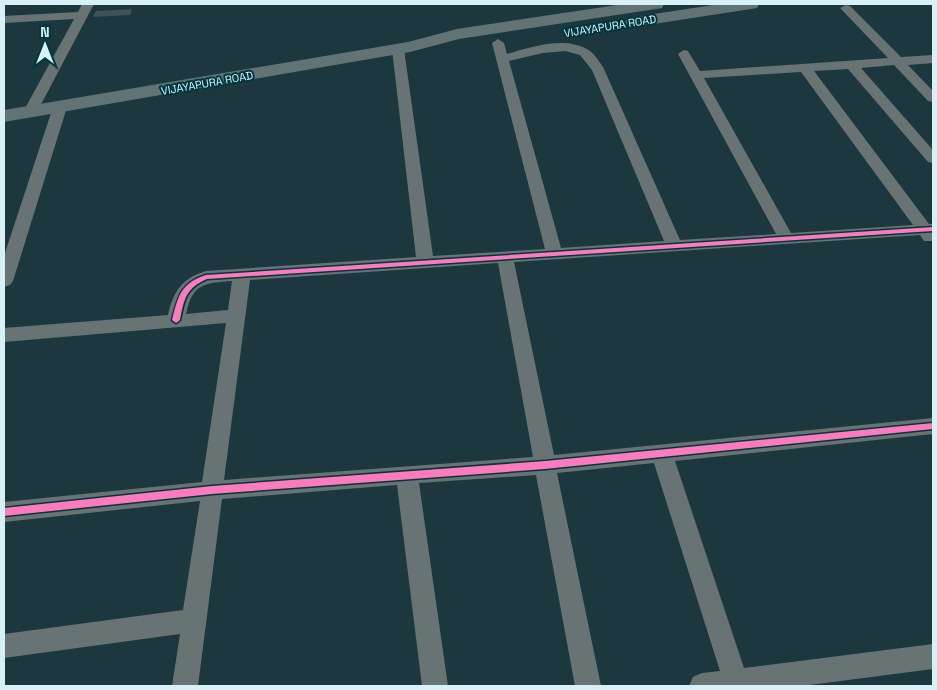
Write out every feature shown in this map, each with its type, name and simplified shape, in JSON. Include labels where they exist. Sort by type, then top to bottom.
[{"type":"main road","name":"VIJAYAPURA ROAD","points":[[4,116],[404,48],[458,34],[656,4]]},
{"type":"main road","name":"VIJAYAPURA ROAD","points":[[404,48],[500,51],[751,4]]},
{"type":"street","points":[[846,8],[933,98]]},
{"type":"street","points":[[4,19],[85,9]]},
{"type":"street","points":[[30,112],[85,9]]},
{"type":"street","points":[[404,48],[425,262]]},
{"type":"street","points":[[554,253],[500,51],[572,48],[586,54],[598,69],[674,245]]},
{"type":"street","points":[[684,54],[786,238]]},
{"type":"street","points":[[696,75],[933,59]]},
{"type":"street","points":[[852,64],[933,159]]},
{"type":"street","points":[[804,68],[930,233]]},
{"type":"street","points":[[4,281],[60,107]]},
{"type":"street","points":[[176,320],[184,290],[192,281],[206,276],[786,238],[930,233]]},
{"type":"street","points":[[505,257],[588,686]]},
{"type":"street","points":[[185,686],[242,274]]},
{"type":"street","points":[[4,335],[237,316]]},
{"type":"street","points":[[4,512],[212,490],[544,465],[933,426]]},
{"type":"street","points":[[662,454],[736,681]]},
{"type":"street","points":[[407,476],[435,686]]},
{"type":"street","points":[[4,646],[194,620]]},
{"type":"street","points":[[702,686],[736,681],[814,679],[933,658]]},
{"type":"building","points":[[132,9],[130,15],[93,17],[96,11]]},
{"type":"cycle path","points":[[176,320],[181,298],[187,288],[206,277],[933,229]]},
{"type":"cycle path","points":[[4,512],[212,490],[545,465],[933,426]]}]
